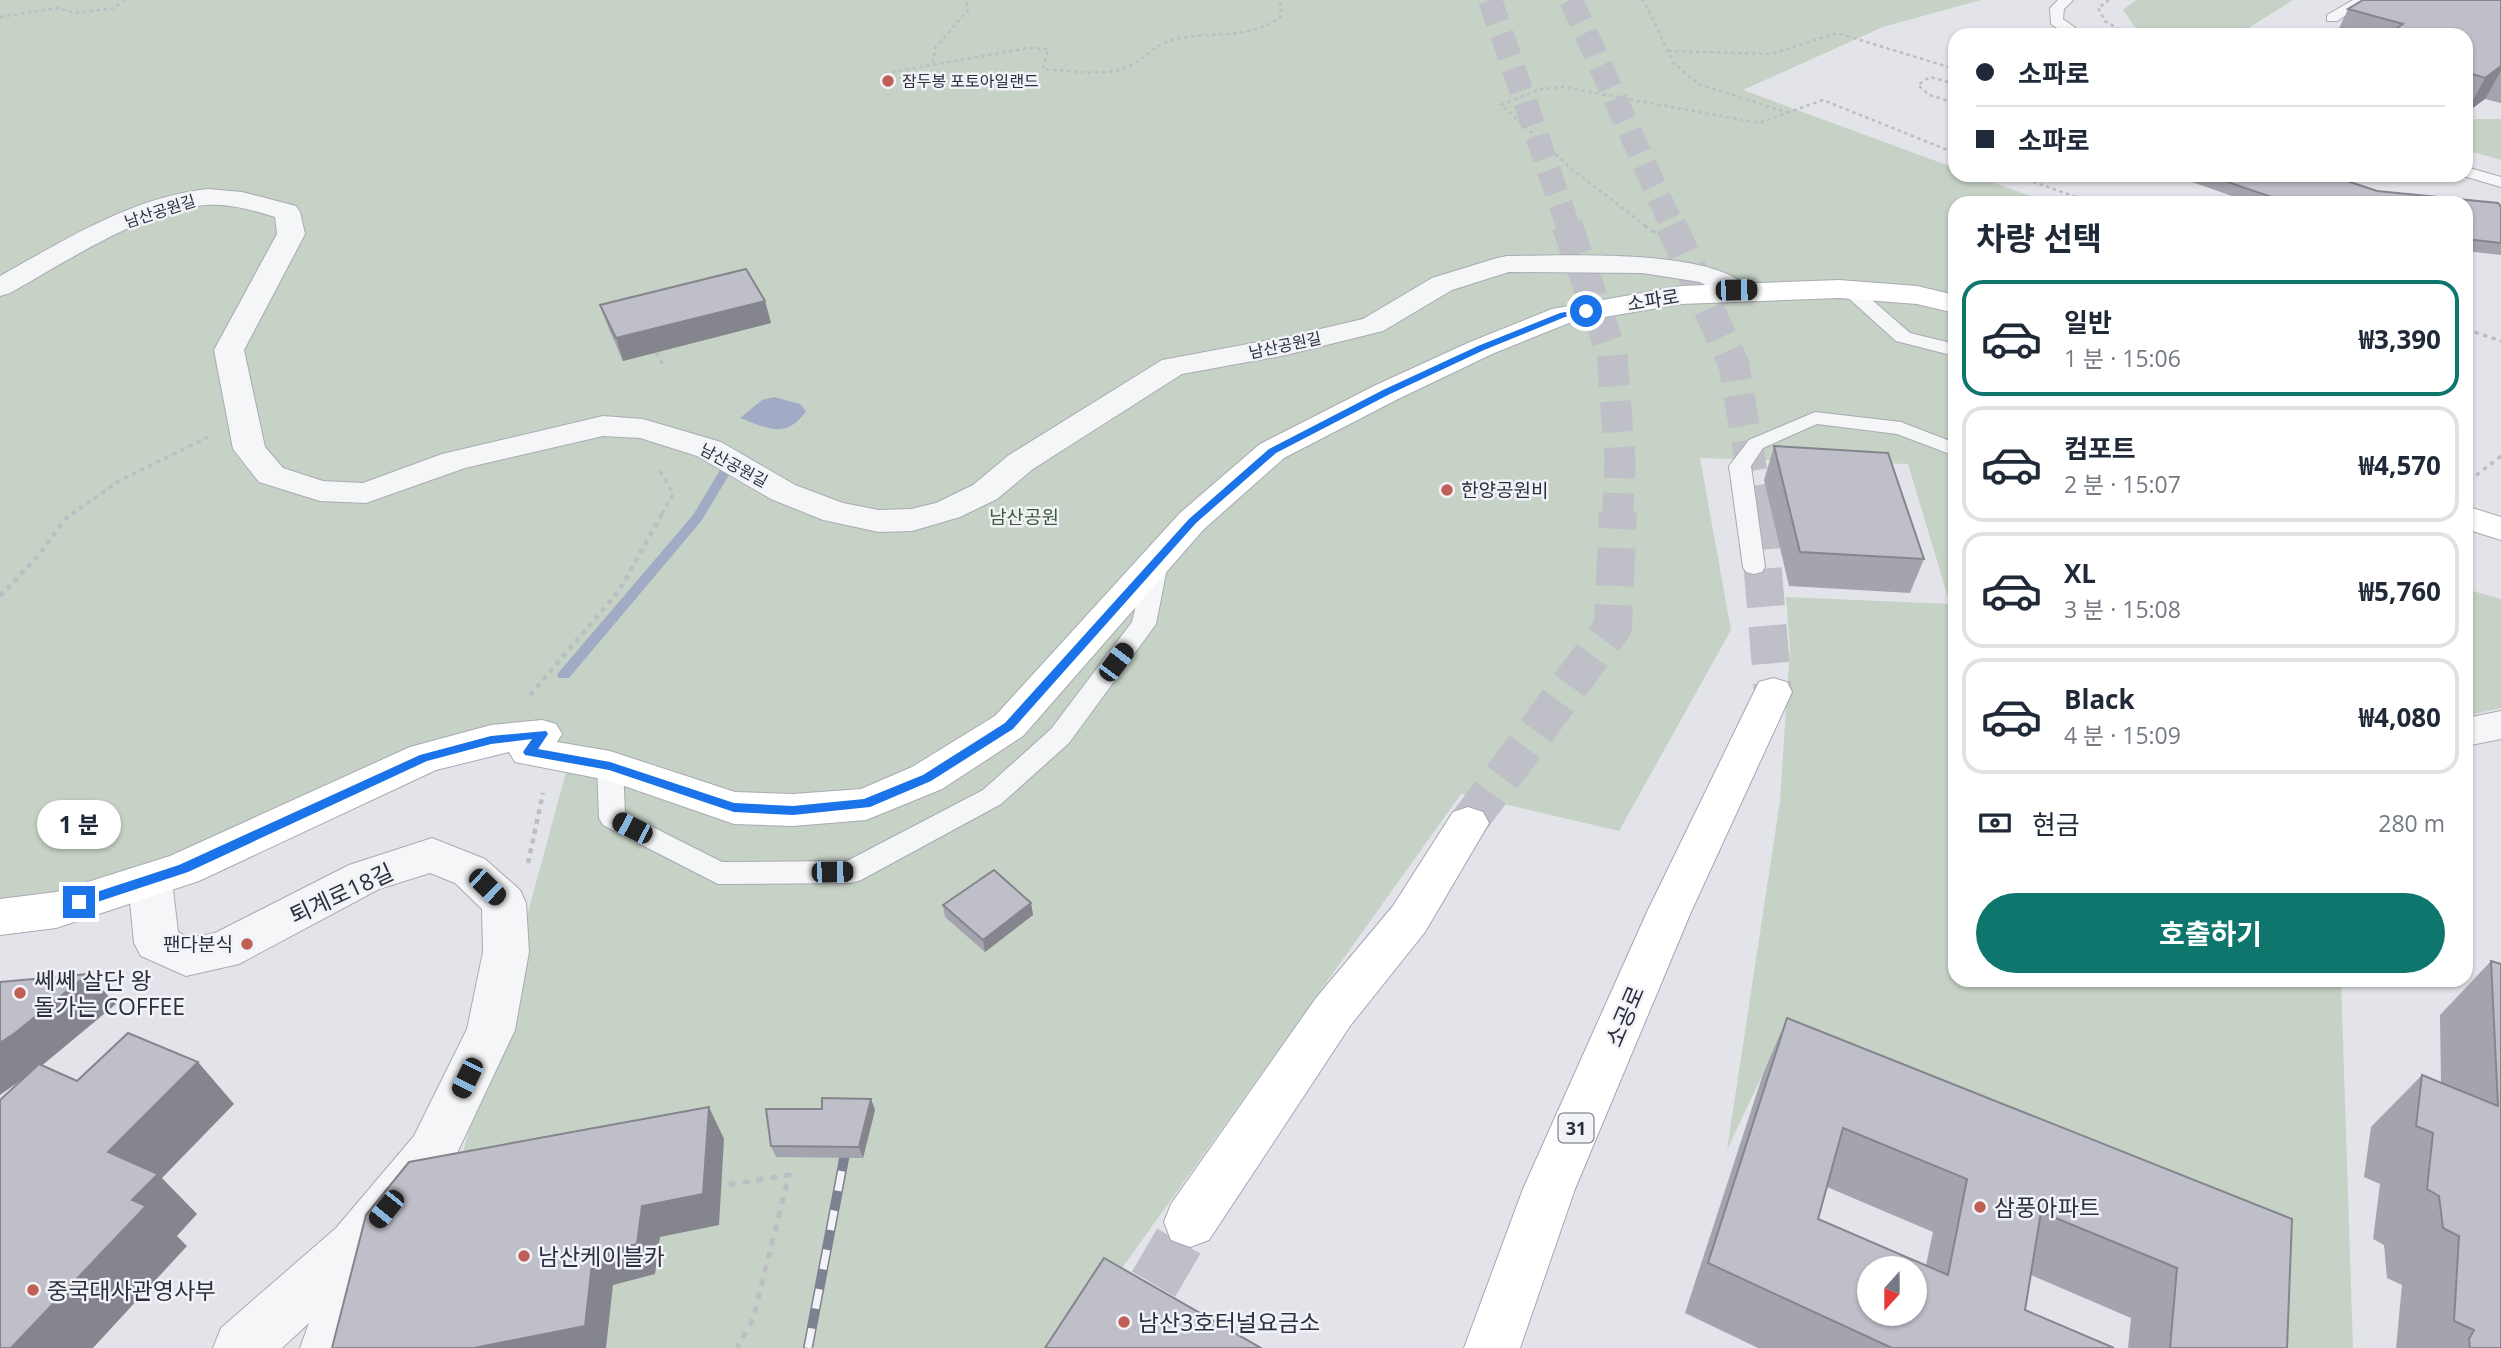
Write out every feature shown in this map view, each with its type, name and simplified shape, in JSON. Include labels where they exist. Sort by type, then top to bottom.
[{"type":"street","name":"남산공원길","points":[[0,287],[125,221],[198,197],[249,201],[287,212],[291,234],[229,349],[249,449],[271,475],[320,491],[366,493],[454,461],[603,426],[643,429],[686,440],[732,460],[783,492],[835,512],[879,521],[912,520],[948,510],[985,492],[1021,462],[1173,366],[1286,346],[1373,325],[1442,284],[1507,264],[1642,265],[1722,283]]},
{"type":"street","name":"소파로","points":[[529,752],[610,766],[734,808],[793,810],[866,804],[927,778],[1009,726],[1192,521],[1272,451],[1446,365],[1563,315],[1681,295],[1722,283],[1917,295],[1948,302]]},
{"type":"street","points":[[2473,519],[2501,529]]},
{"type":"street","name":"소공로","points":[[1492,1348],[1549,1189],[1669,912],[1773,692]]},
{"type":"street","points":[[2473,731],[2501,725]]},
{"type":"street","points":[[0,917],[56,910],[184,869],[424,758],[491,740],[542,734],[529,752]]},
{"type":"street","points":[[1190,1222],[1333,1012],[1409,919],[1468,822]]},
{"type":"street","name":"퇴계로18길","points":[[150,881],[156,943],[186,957],[223,951],[364,877],[432,855],[470,871],[504,903]]},
{"type":"street","points":[[241,1348],[355,1247],[432,1152],[491,1030],[506,952],[504,903]]},
{"type":"street","points":[[328,1348],[343,1307],[355,1247]]},
{"type":"lane","points":[[2066,0],[2057,8],[2056,21],[2067,28]]},
{"type":"lane","points":[[2332,18],[2363,0]]},
{"type":"lane","points":[[2473,174],[2501,182]]},
{"type":"lane","points":[[1850,290],[1903,337],[1948,349]]},
{"type":"lane","points":[[1754,568],[1740,466],[1756,444],[1815,418],[1901,428],[1948,447]]},
{"type":"lane","points":[[610,766],[612,818],[719,873],[851,872],[992,797],[1060,736],[1144,624],[1158,557]]},
{"type":"path","points":[[0,17],[57,8],[75,13],[114,8],[124,0]]},
{"type":"path","points":[[933,63],[934,48],[968,9],[966,0]]},
{"type":"path","points":[[890,80],[887,73],[1029,47],[1048,49],[1043,69],[1122,70],[1161,43],[1195,35],[1224,36],[1270,27],[1281,17],[1280,0]]},
{"type":"path","points":[[1641,0],[1644,1],[1673,62],[1698,84],[1790,113]]},
{"type":"path","points":[[2109,0],[2098,8],[2105,21],[2117,28]]},
{"type":"path","points":[[1668,51],[1772,54],[1837,33],[1948,67]]},
{"type":"path","points":[[1948,82],[1930,78],[1918,85],[1929,95],[1948,101]]},
{"type":"path","points":[[1722,283],[1574,171],[1501,104],[1541,89],[1563,87],[1759,123],[1824,100],[1948,150]]},
{"type":"path","points":[[2033,182],[2074,196]]},
{"type":"path","points":[[2473,331],[2501,341]]},
{"type":"path","points":[[656,352],[665,368]]},
{"type":"path","points":[[0,596],[38,556],[65,519],[119,481],[243,419]]},
{"type":"path","points":[[2473,478],[2501,456]]},
{"type":"path","points":[[491,740],[619,591],[673,494],[659,470]]},
{"type":"path","points":[[504,903],[526,876],[543,791],[529,752]]},
{"type":"path","points":[[711,1188],[789,1175],[753,1319],[737,1348]]},
{"type":"green space","name":"남산공원","points":[[0,0],[1981,0],[1883,27],[1743,90],[1948,165],[1948,182],[1992,182],[2030,196],[1948,196],[1948,597],[1908,464],[1700,458],[1731,630],[1619,831],[1461,794],[1065,1348],[410,1348],[569,761],[491,740],[184,869],[0,917]]},
{"type":"green space","points":[[2136,0],[2293,0],[2248,28],[2137,28],[2123,10]]},
{"type":"green space","points":[[2501,119],[2501,160],[2473,152],[2473,120]]},
{"type":"green space","points":[[2473,591],[2501,599],[2501,708],[2473,714]]},
{"type":"green space","name":"남산공원","points":[[1786,597],[1948,604],[1948,987],[2341,987],[2353,1348],[2241,1348],[1765,1069],[1727,1150],[1780,801],[1790,648]]},
{"type":"water","points":[[774,397],[800,404],[806,411],[792,425],[776,429],[740,418],[762,400]]},
{"type":"building","points":[[2363,0],[2501,0],[2501,66],[2485,78],[2473,74],[2473,28],[2397,28],[2403,24],[2348,9]]},
{"type":"building","points":[[2228,182],[2350,182],[2377,191],[2427,196],[2268,196]]},
{"type":"building","points":[[2473,201],[2498,203],[2501,207],[2501,243],[2473,240]]},
{"type":"building","points":[[746,269],[765,301],[616,338],[600,305]]},
{"type":"building","points":[[1774,446],[1888,453],[1924,559],[1800,552]]},
{"type":"building","points":[[994,870],[1031,903],[983,940],[943,905]]},
{"type":"building","points":[[2491,961],[2501,964],[2501,1348],[2470,1348],[2469,1339],[2474,1330],[2454,1321],[2459,1236],[2443,1228],[2439,1196],[2427,1189],[2433,1133],[2416,1126],[2422,1075],[2498,1106]]},
{"type":"building","points":[[88,974],[15,1033],[0,1043],[0,982]]},
{"type":"building","points":[[1787,1018],[2292,1219],[2287,1348],[2170,1348],[2177,1268],[2041,1212],[2025,1310],[2114,1348],[1892,1348],[1708,1263]],"holes":[[[1843,1128],[1967,1179],[1948,1275],[1927,1266],[1927,1326],[1857,1326],[1857,1256],[1904,1256],[1818,1219]]]},
{"type":"building","points":[[128,1033],[198,1062],[108,1152],[158,1174],[132,1200],[146,1206],[11,1348],[0,1348],[0,1100],[39,1064],[77,1081]]},
{"type":"building","points":[[822,1098],[871,1099],[859,1147],[771,1146],[766,1109],[822,1109]]},
{"type":"building","name":"남산케이블카","points":[[709,1107],[703,1194],[642,1206],[637,1244],[593,1255],[585,1326],[474,1348],[332,1348],[366,1215],[409,1162]]},
{"type":"building","points":[[1104,1258],[1261,1348],[1045,1348]]},
{"type":"waterway","points":[[564,675],[698,517],[732,460]]},
{"type":"tunnel","points":[[1490,0],[1568,226]]},
{"type":"tunnel","points":[[1571,0],[1672,226]]},
{"type":"tunnel","points":[[1567,225],[1612,354],[1620,460],[1618,514]]},
{"type":"tunnel","points":[[1671,225],[1734,365],[1759,514]]},
{"type":"tunnel","points":[[1468,823],[1613,627],[1618,512]]},
{"type":"tunnel","points":[[1758,512],[1773,692]]},
{"type":"tunnel","points":[[1116,1348],[1190,1222]]},
{"type":"railway","points":[[808,1348],[848,1138]]},
{"type":"place","name":"잠두봉 포토아일랜드","points":[[888,81]]},
{"type":"place","name":"한양공원비","points":[[1447,490]]},
{"type":"place","name":"팬다분식","points":[[247,944]]},
{"type":"place","name":"쎄쎄 살단 왕 돌가는 COFFEE","points":[[20,993]]},
{"type":"place","name":"삼풍아파트","points":[[1980,1207]]},
{"type":"place","name":"남산케이블카","points":[[524,1256]]},
{"type":"place","name":"중국대사관영사부","points":[[33,1290]]},
{"type":"place","name":"남산3호터널요금소","points":[[1124,1322]]},
{"type":"route","points":[[79,902],[184,869],[424,758],[491,740],[542,734],[529,752],[610,766],[734,808],[793,810],[866,804],[927,778],[1009,726],[1192,521],[1272,451],[1481,348],[1563,315],[1586,311]]}]
